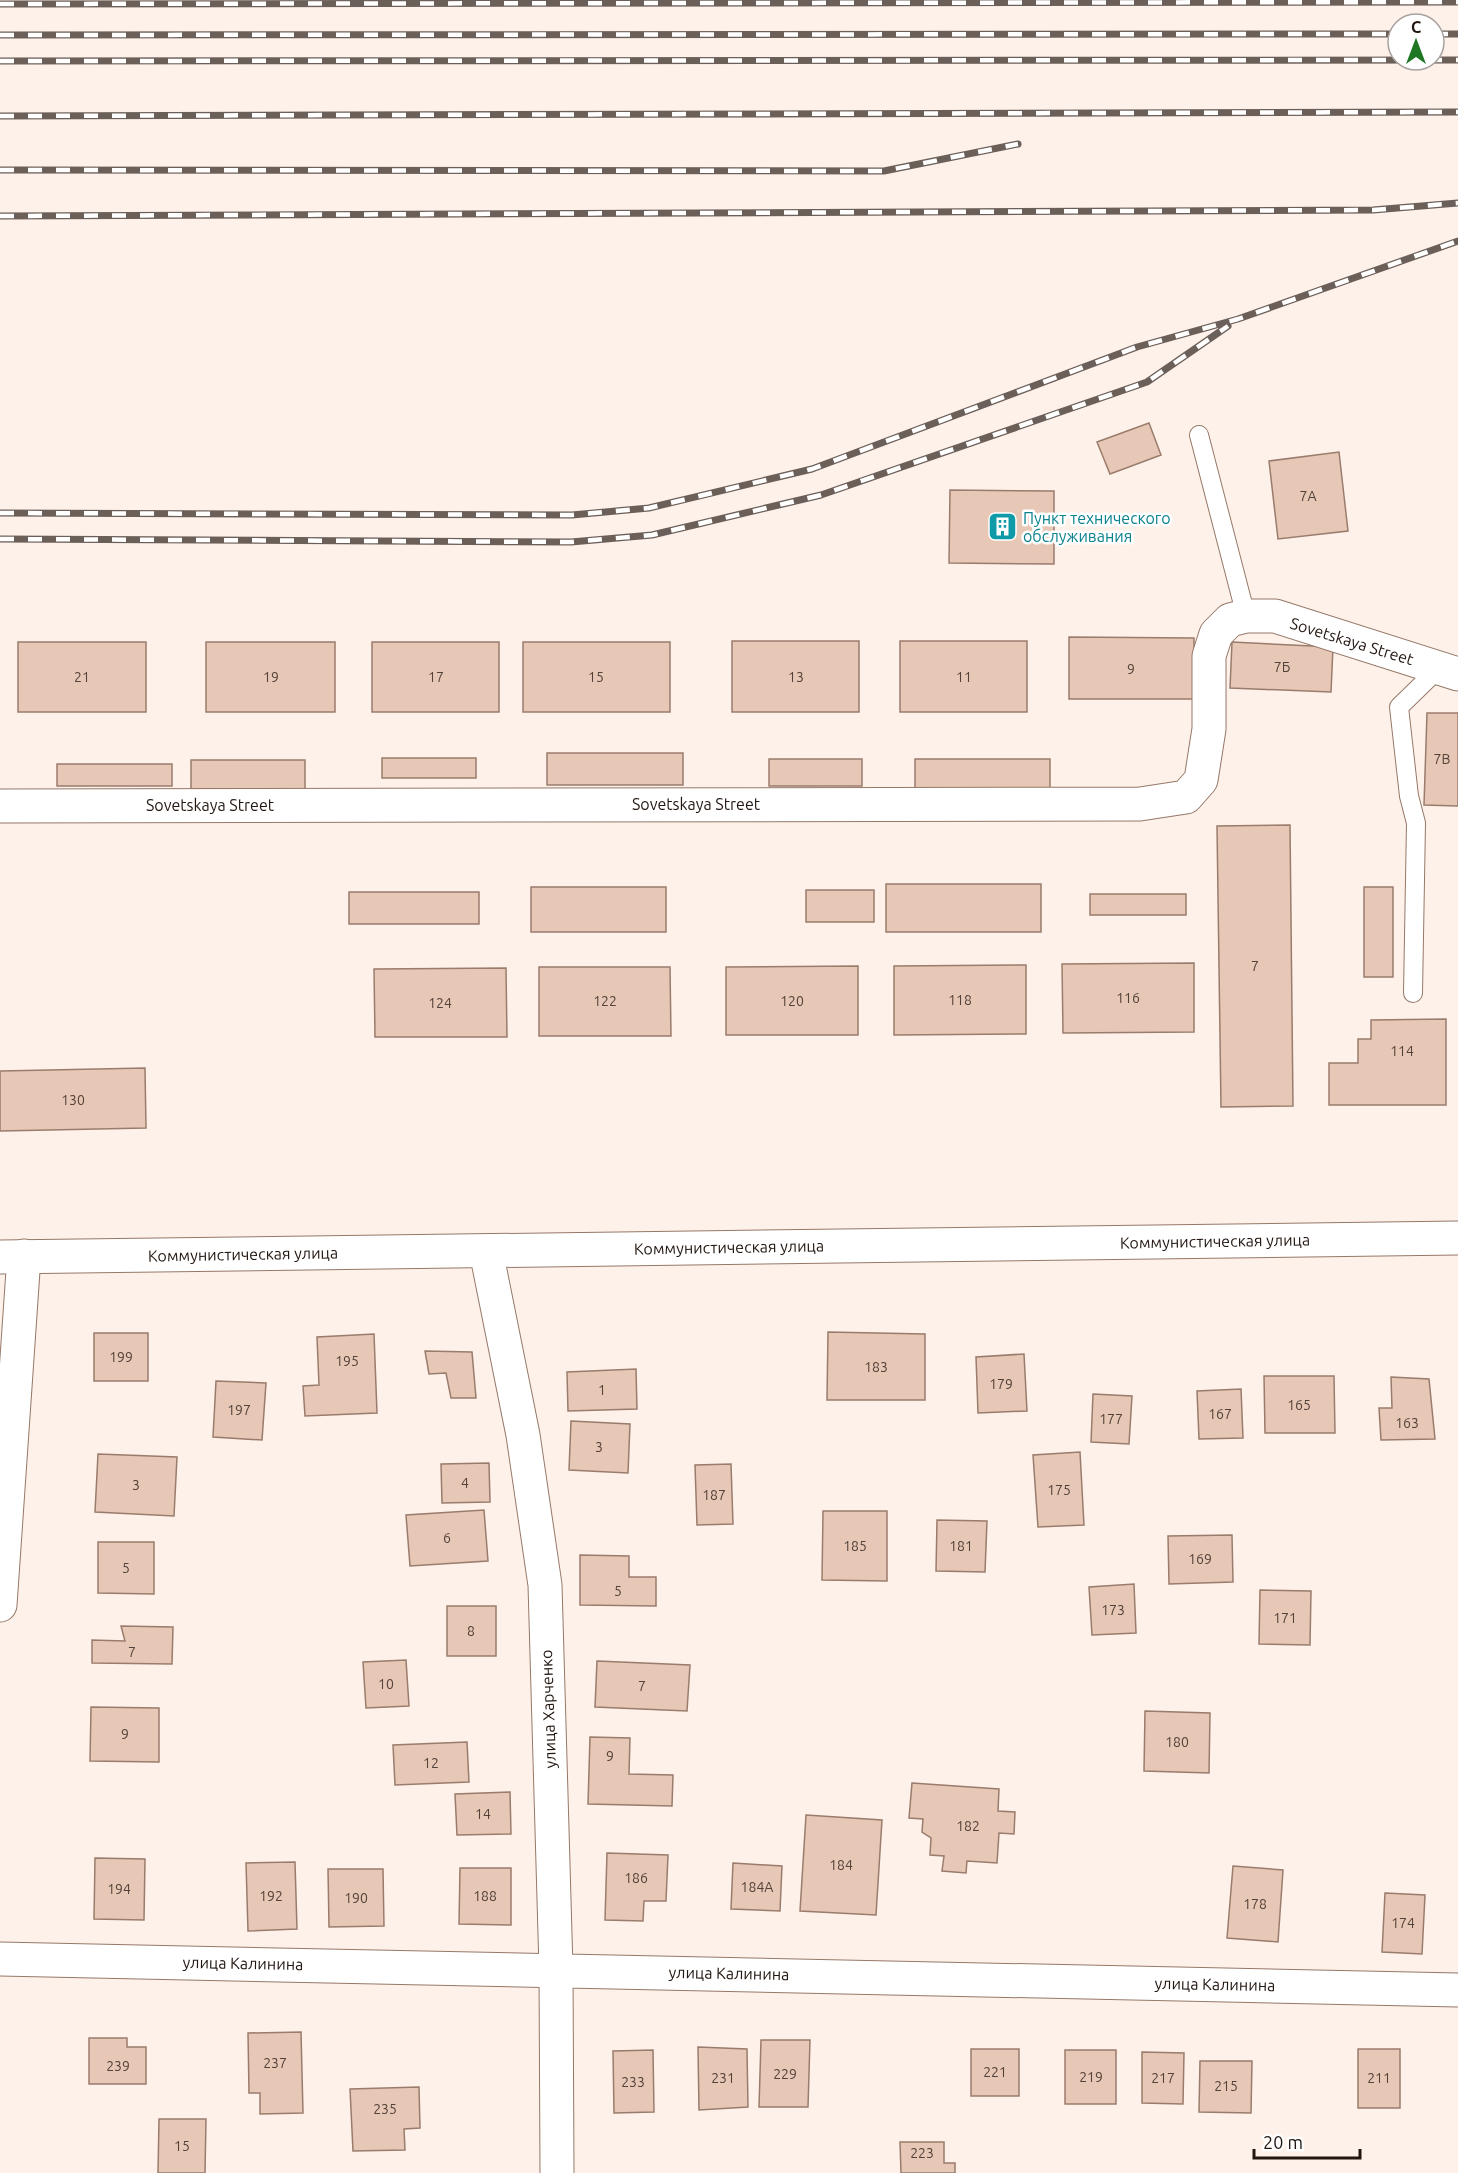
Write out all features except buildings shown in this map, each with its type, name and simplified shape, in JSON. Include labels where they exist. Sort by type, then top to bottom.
[{"type":"street","name":"Sovetskaya Street","points":[[0,806],[1140,804],[1186,797],[1201,780],[1209,729],[1209,656],[1216,634],[1230,620],[1246,616],[1275,616],[1448,671]]},
{"type":"street","name":"Коммунистическая улица","points":[[12,1257],[1458,1238]]},
{"type":"street","name":"улица Харченко","points":[[486,1251],[523,1435],[544,1586],[556,1969],[557,2173]]},
{"type":"street","points":[[0,1605],[12,1257]]},
{"type":"street","name":"улица Калинина","points":[[0,1959],[556,1969],[1458,1990]]},
{"type":"lane","points":[[1199,435],[1246,616]]},
{"type":"lane","points":[[1413,993],[1416,823],[1409,796],[1399,706],[1448,671]]},
{"type":"railway","points":[[0,4],[1458,2]]},
{"type":"railway","points":[[0,35],[1386,34]]},
{"type":"railway","points":[[1446,34],[1458,34]]},
{"type":"railway","points":[[0,61],[1458,60]]},
{"type":"railway","points":[[0,116],[1458,112]]},
{"type":"railway","points":[[0,170],[884,171],[1018,144]]},
{"type":"railway","points":[[0,216],[1373,210],[1458,203]]},
{"type":"railway","points":[[0,513],[572,515],[649,508],[812,469],[1137,347],[1238,319],[1458,241]]},
{"type":"railway","points":[[0,539],[571,542],[652,535],[821,495],[1147,382],[1228,326]]},
{"type":"place","name":"Пункт технического обслуживания","points":[[1002,527]]}]
